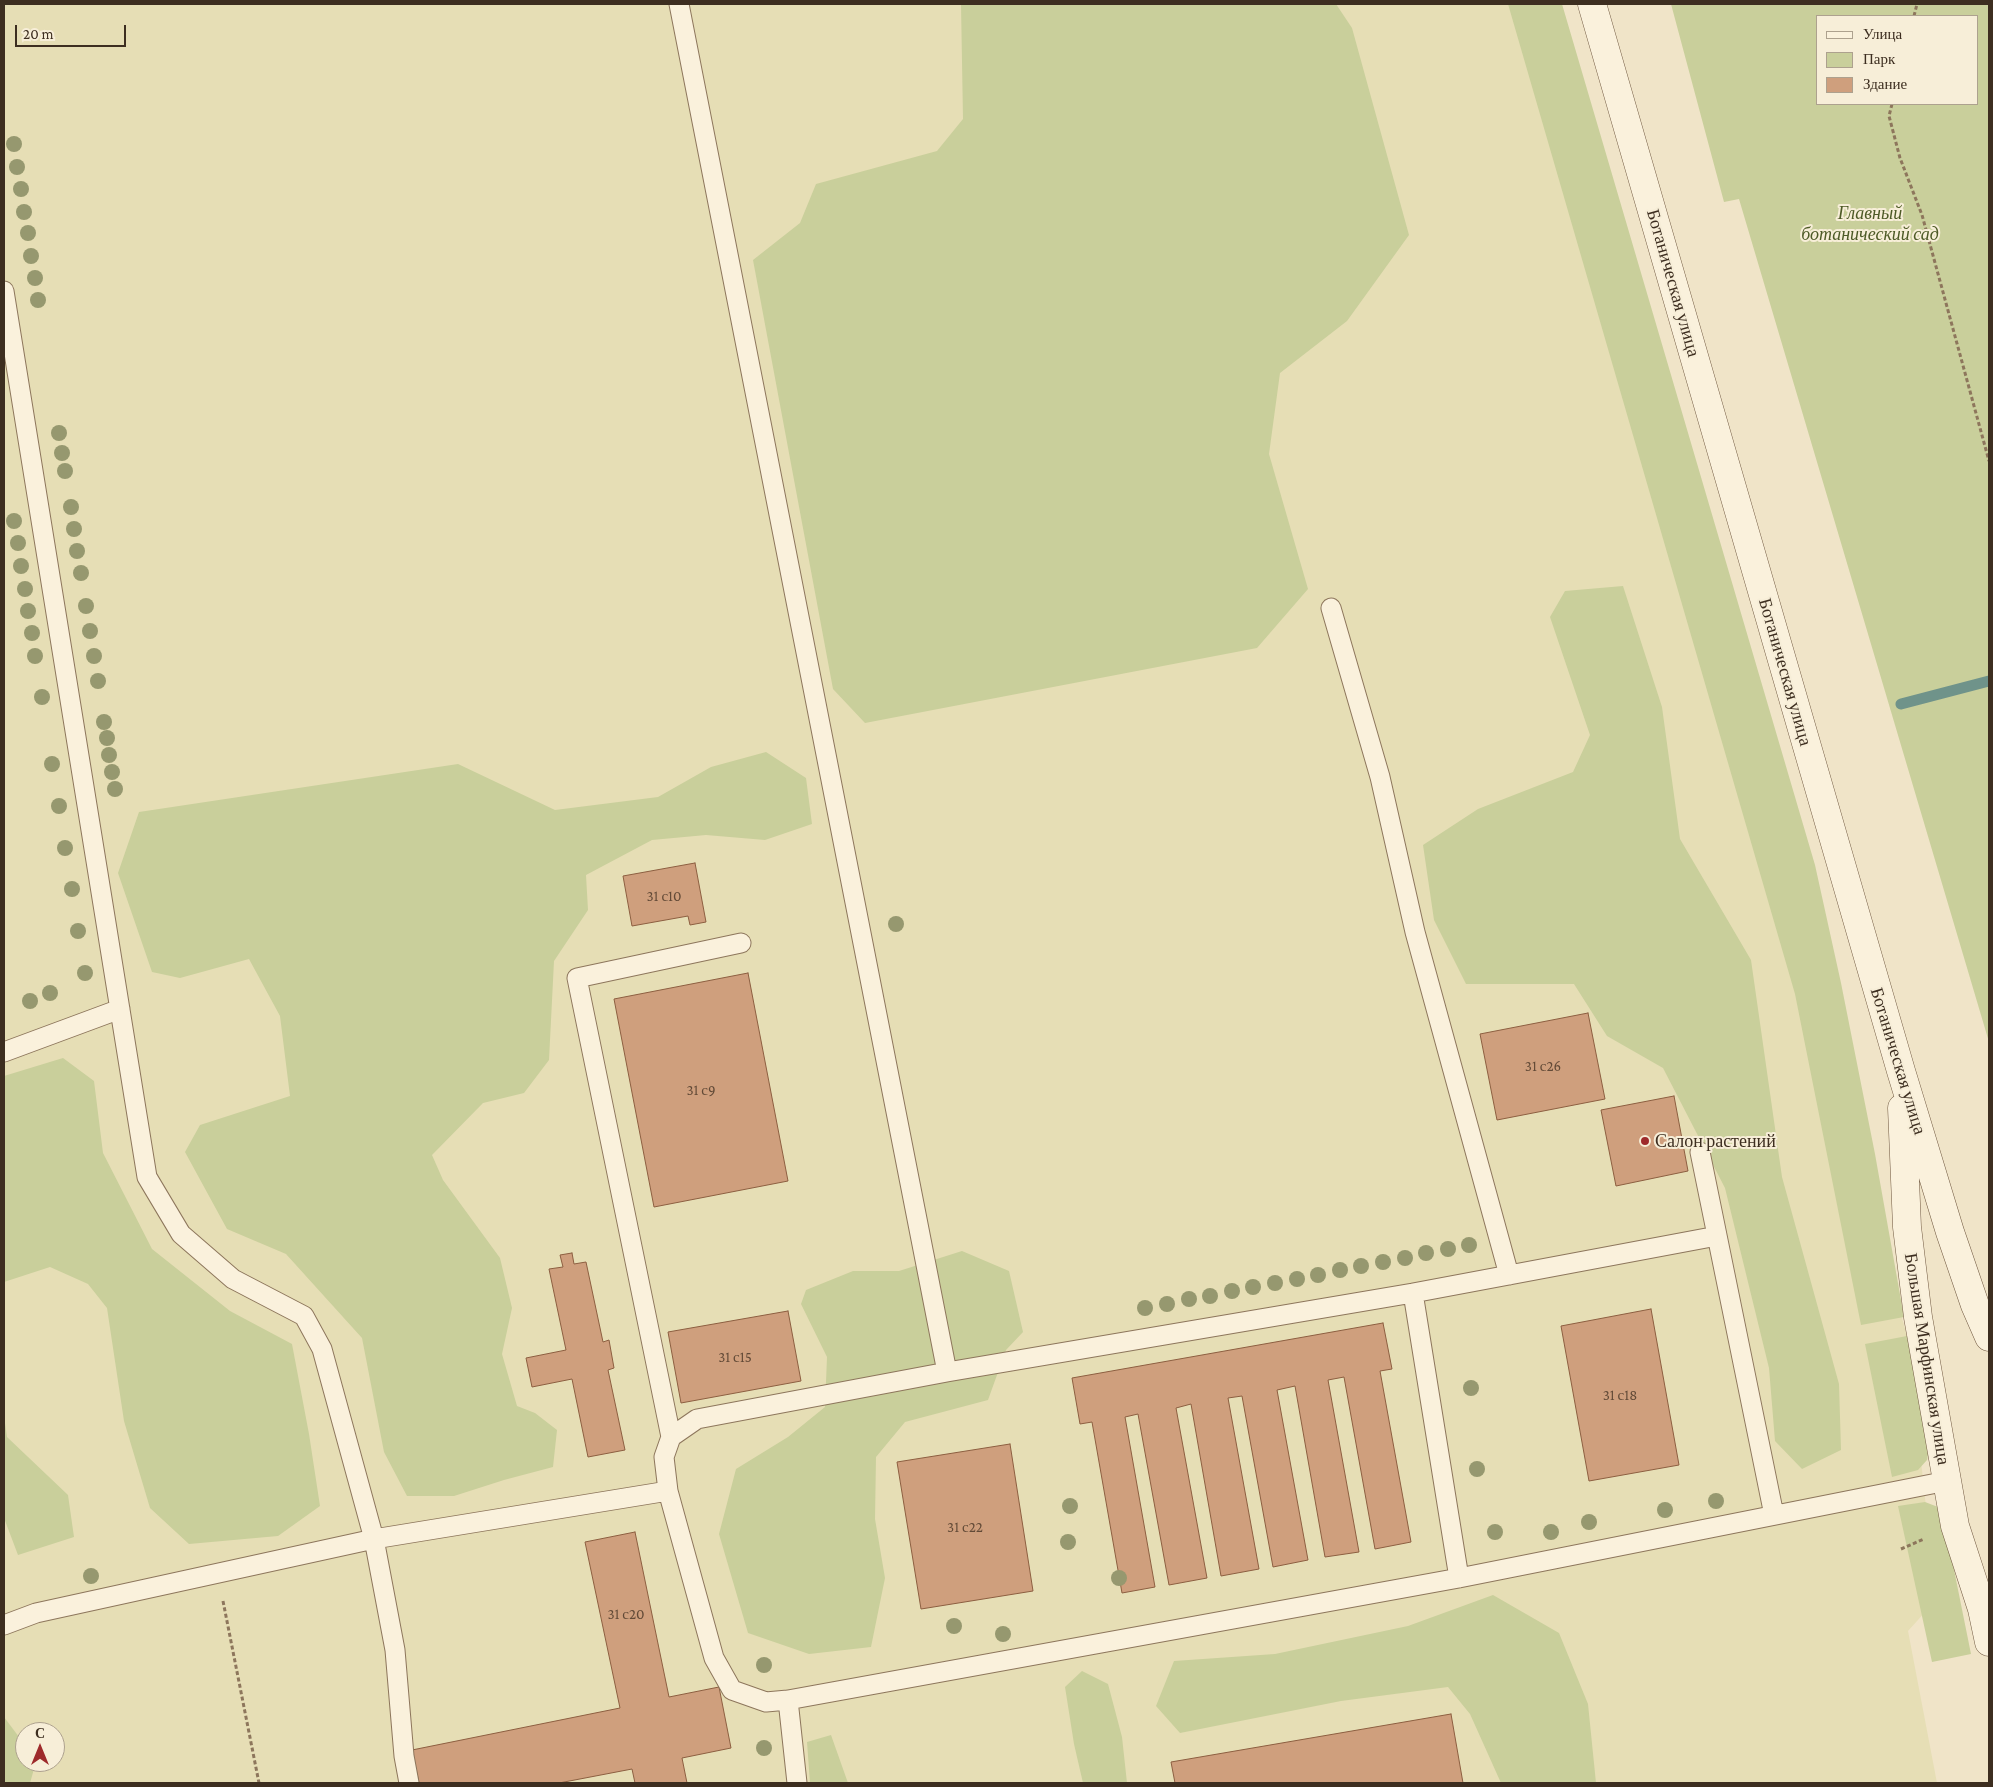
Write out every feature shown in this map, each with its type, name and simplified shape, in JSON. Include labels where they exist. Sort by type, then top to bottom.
[{"type":"main road","name":"Ботаническая улица","points":[[1592,4],[1901,1071],[1950,1232],[1975,1305],[1989,1337]]},
{"type":"main road","name":"Большая Марфинская улица","points":[[1901,1071],[1906,1227],[1918,1317],[1956,1526],[1982,1610],[1989,1642]]},
{"type":"main road","points":[[1982,1610],[1984,1576],[1989,1565]]},
{"type":"lane","points":[[680,4],[947,1372]]},
{"type":"lane","points":[[4,291],[147,1177],[181,1234],[233,1279],[304,1316],[322,1349],[374,1539],[395,1650],[404,1756],[409,1783]]},
{"type":"lane","points":[[1331,608],[1380,777],[1415,932],[1509,1275]]},
{"type":"lane","points":[[741,943],[577,978],[671,1437],[664,1457],[668,1491],[714,1658],[732,1690],[766,1702],[788,1700],[1459,1578],[1947,1481]]},
{"type":"lane","points":[[4,1052],[120,1009]]},
{"type":"lane","points":[[1700,1152],[1774,1515]]},
{"type":"lane","points":[[671,1437],[698,1419],[947,1372],[1413,1293],[1717,1236]]},
{"type":"lane","points":[[1413,1293],[1459,1578]]},
{"type":"lane","points":[[4,1624],[36,1613],[374,1539],[668,1491]]},
{"type":"lane","points":[[788,1700],[797,1783]]},
{"type":"path","points":[[1892,105],[1889,116],[1900,158],[1922,215],[1989,461]]},
{"type":"path","points":[[217,1573],[259,1783]]},
{"type":"shaded area","points":[[4,4],[1540,4],[1908,1340],[1936,1600],[1908,1631],[1937,1783],[4,1783]]},
{"type":"green space","points":[[961,4],[1336,4],[1352,28],[1409,235],[1347,321],[1280,373],[1269,454],[1308,589],[1257,648],[865,723],[833,689],[753,260],[800,223],[816,184],[937,151],[963,119]]},
{"type":"green space","points":[[1508,4],[1562,4],[1815,865],[1875,1154],[1904,1317],[1861,1325],[1795,994]]},
{"type":"green space","name":"Главный ботанический сад","points":[[1671,4],[1989,4],[1989,1042],[1739,199],[1724,202]]},
{"type":"green space","points":[[1623,586],[1662,707],[1680,839],[1751,960],[1782,1177],[1839,1384],[1841,1450],[1802,1469],[1775,1441],[1769,1368],[1725,1188],[1663,1068],[1607,1036],[1574,984],[1466,984],[1434,920],[1423,845],[1478,809],[1573,772],[1590,735],[1550,617],[1565,591]]},
{"type":"green space","points":[[766,752],[806,778],[812,824],[765,840],[706,835],[652,840],[586,875],[588,910],[554,961],[549,1060],[524,1093],[483,1103],[432,1155],[443,1180],[500,1258],[512,1308],[502,1354],[517,1406],[535,1413],[557,1430],[553,1467],[454,1496],[407,1496],[384,1452],[362,1338],[286,1254],[227,1229],[185,1152],[200,1125],[290,1096],[280,1016],[249,959],[180,978],[152,972],[118,873],[139,812],[458,764],[555,810],[658,797],[711,767]]},
{"type":"green space","points":[[63,1058],[94,1081],[103,1153],[152,1249],[230,1311],[292,1344],[320,1506],[278,1536],[189,1544],[150,1508],[124,1421],[107,1308],[88,1284],[50,1267],[4,1282],[4,1076]]},
{"type":"green space","points":[[962,1251],[1009,1271],[1023,1332],[1006,1350],[988,1400],[905,1422],[876,1457],[875,1519],[885,1578],[871,1647],[809,1654],[748,1633],[719,1534],[736,1469],[788,1437],[825,1407],[827,1357],[801,1304],[806,1290],[853,1271],[899,1271]]},
{"type":"green space","points":[[1907,1336],[1929,1450],[1927,1460],[1918,1470],[1892,1477],[1865,1344]]},
{"type":"green space","points":[[4,1416],[7,1437],[68,1495],[74,1537],[18,1555],[4,1518]]},
{"type":"green space","points":[[1925,1502],[1938,1507],[1946,1530],[1971,1654],[1932,1662],[1898,1506]]},
{"type":"green space","points":[[1493,1595],[1559,1633],[1588,1704],[1596,1783],[1501,1783],[1470,1714],[1448,1687],[1341,1701],[1180,1733],[1156,1706],[1174,1661],[1275,1654],[1408,1626]]},
{"type":"green space","points":[[1082,1671],[1108,1684],[1122,1737],[1127,1783],[1083,1783],[1074,1744],[1065,1687]]},
{"type":"green space","points":[[4,1717],[15,1732],[15,1772],[33,1772],[30,1783],[4,1783]]},
{"type":"green space","points":[[831,1735],[848,1783],[810,1783],[807,1742]]},
{"type":"building","points":[[695,863],[706,922],[690,925],[688,916],[632,926],[623,876]]},
{"type":"building","points":[[748,973],[788,1181],[654,1207],[614,999]]},
{"type":"building","points":[[1588,1013],[1605,1099],[1497,1120],[1480,1034]]},
{"type":"building","name":"Салон растений","points":[[1674,1096],[1688,1171],[1616,1186],[1601,1110]]},
{"type":"building","points":[[572,1253],[574,1264],[586,1262],[603,1342],[609,1340],[614,1368],[608,1370],[625,1450],[588,1457],[572,1379],[532,1387],[526,1358],[566,1350],[549,1269],[563,1267],[560,1255]]},
{"type":"building","points":[[1651,1309],[1679,1465],[1589,1481],[1561,1326]]},
{"type":"building","points":[[788,1311],[801,1381],[681,1403],[668,1332]]},
{"type":"building","points":[[1383,1323],[1392,1369],[1380,1371],[1411,1542],[1375,1549],[1344,1377],[1328,1380],[1359,1552],[1325,1557],[1295,1386],[1277,1390],[1308,1560],[1273,1567],[1242,1396],[1228,1398],[1259,1569],[1221,1576],[1191,1404],[1176,1408],[1207,1578],[1169,1585],[1138,1414],[1125,1417],[1155,1587],[1122,1593],[1092,1422],[1080,1424],[1072,1378]]},
{"type":"building","points":[[1010,1444],[1033,1591],[921,1609],[897,1462]]},
{"type":"building","points":[[635,1532],[669,1697],[719,1687],[731,1748],[682,1758],[687,1783],[635,1783],[632,1769],[559,1783],[419,1783],[412,1750],[620,1708],[585,1542]]},
{"type":"building","points":[[1451,1714],[1463,1783],[1175,1783],[1171,1762]]},
{"type":"waterway","points":[[1901,704],[1989,681]]},
{"type":"place","name":"Салон растений","points":[[1645,1141]]}]
